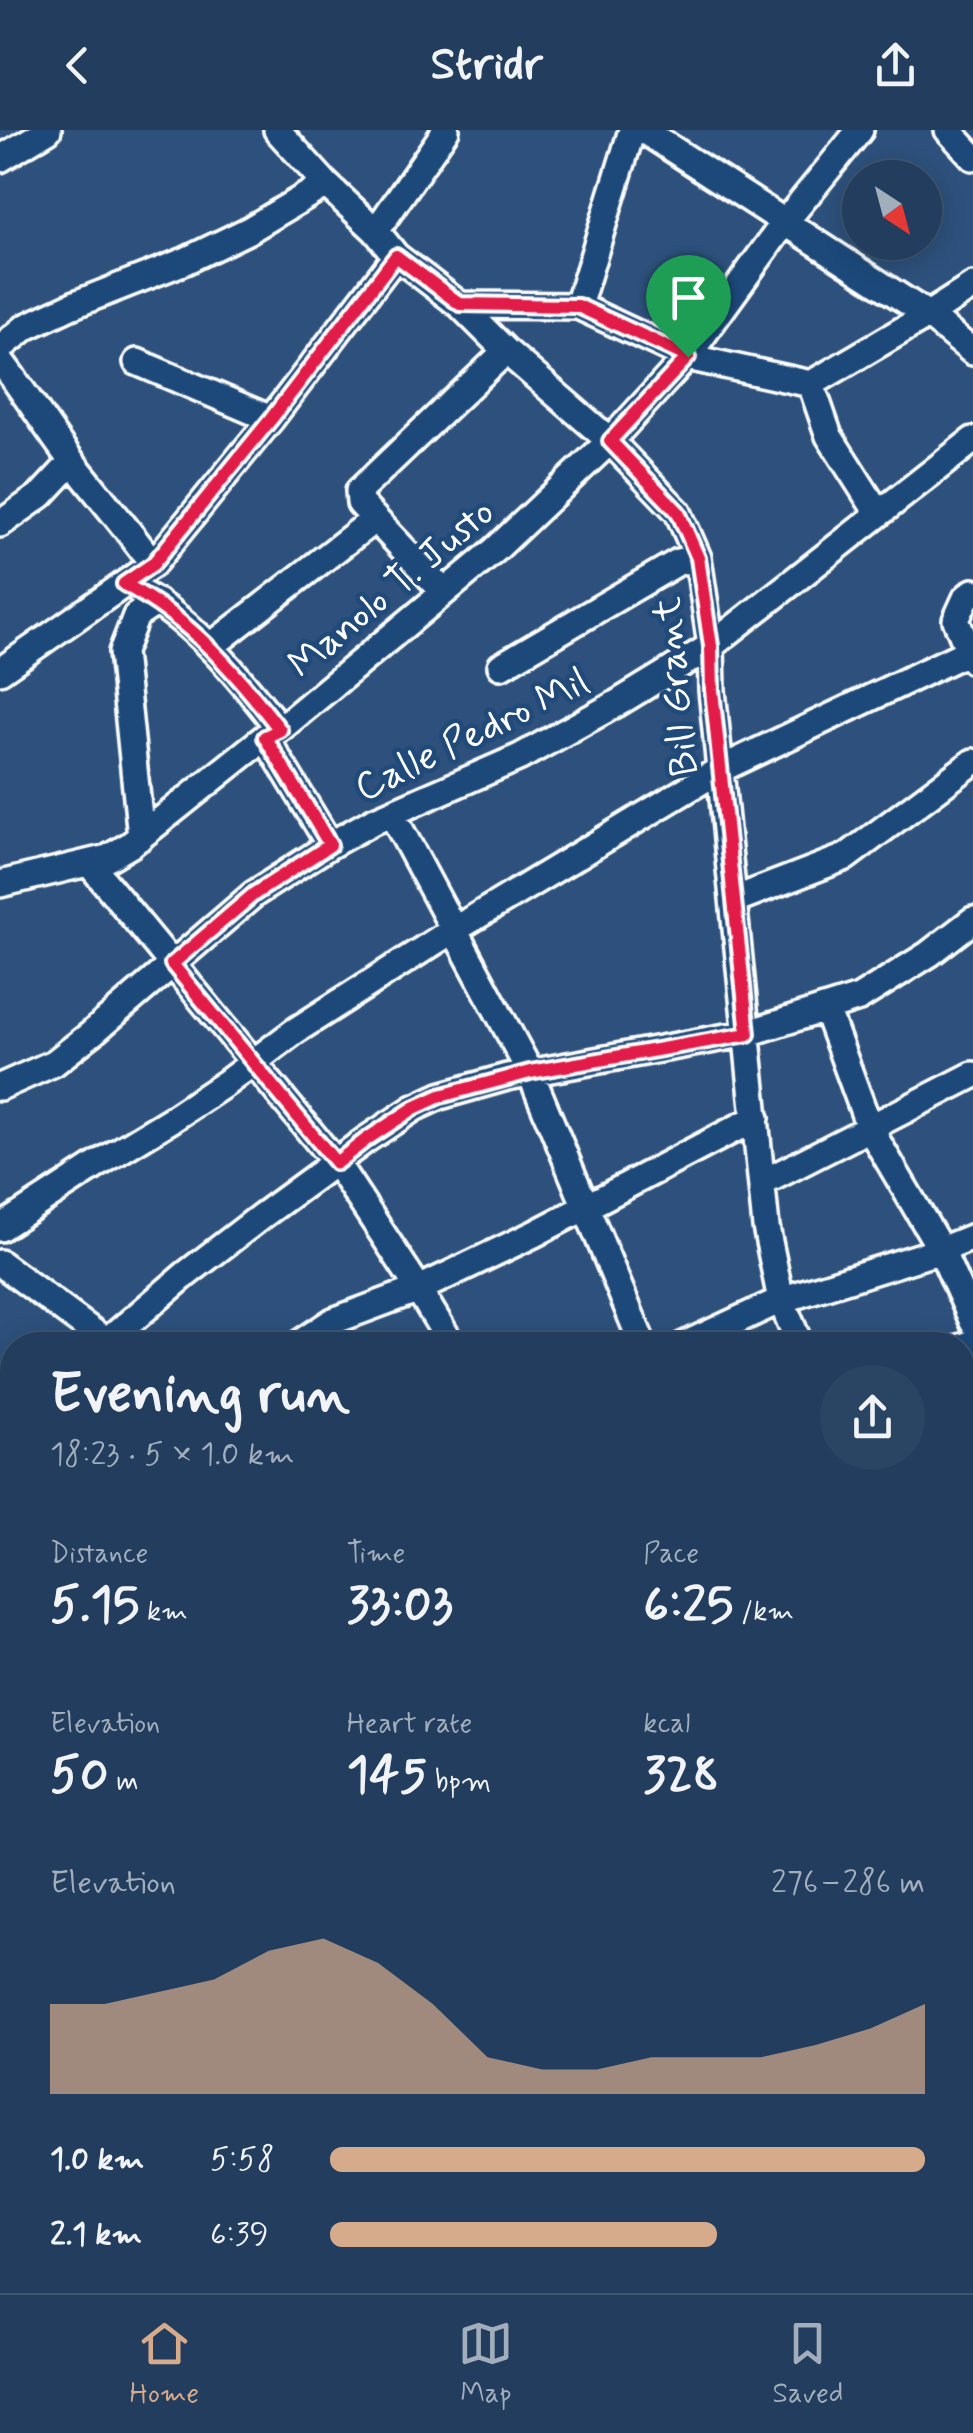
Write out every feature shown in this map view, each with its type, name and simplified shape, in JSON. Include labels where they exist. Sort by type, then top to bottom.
[{"type":"street","points":[[0,159],[48,130]]},
{"type":"street","name":"Bill Grant","points":[[276,130],[376,230],[396,256],[460,304],[506,351],[610,441],[678,512],[697,558],[711,646],[712,690],[766,1227],[781,1300],[795,1332]]},
{"type":"street","points":[[376,230],[446,130]]},
{"type":"street","points":[[578,306],[632,130]]},
{"type":"street","points":[[643,130],[928,315],[973,352]]},
{"type":"street","name":"Manolo T. Justo","points":[[0,884],[108,858],[141,837],[495,550],[610,441],[688,357],[784,222],[860,130]]},
{"type":"street","points":[[948,130],[973,158]]},
{"type":"street","points":[[0,348],[26,327],[201,253],[249,230],[326,184]]},
{"type":"street","points":[[0,672],[153,564],[396,256]]},
{"type":"street","points":[[460,304],[578,306],[688,357],[811,384],[973,286]]},
{"type":"street","points":[[444,592],[360,503],[359,491],[506,351]]},
{"type":"street","points":[[0,360],[72,462],[153,564]]},
{"type":"street","points":[[137,362],[271,419]]},
{"type":"street","points":[[811,384],[829,436],[878,513]]},
{"type":"street","name":"Calle Pedro Mil","points":[[2,1084],[54,1063],[254,894],[330,845],[373,821],[520,757],[711,646],[973,440]]},
{"type":"street","points":[[0,524],[41,496],[72,462]]},
{"type":"street","points":[[210,646],[375,520]]},
{"type":"street","points":[[500,666],[678,562],[697,558]]},
{"type":"street","points":[[124,584],[157,602],[210,646],[245,684],[330,845]]},
{"type":"street","points":[[0,1228],[172,1119],[294,1031],[721,770],[971,656],[956,620],[973,592]]},
{"type":"street","points":[[141,837],[122,652],[136,616],[157,602]]},
{"type":"street","points":[[734,900],[846,857],[973,762]]},
{"type":"street","points":[[392,814],[530,1072],[638,1332]]},
{"type":"street","points":[[89,863],[336,1163],[444,1332]]},
{"type":"street","points":[[121,1332],[184,1276],[414,1108],[440,1096],[530,1072],[748,1034],[859,998],[973,920]]},
{"type":"street","points":[[826,1009],[870,1129],[941,1250],[973,1322]]},
{"type":"street","points":[[762,1182],[973,1075]]},
{"type":"street","points":[[317,1332],[333,1321],[418,1289],[756,1118]]},
{"type":"street","points":[[712,1332],[781,1300],[973,1238]]},
{"type":"street","points":[[0,1263],[91,1332]]},
{"type":"route","points":[[396,256],[460,304],[578,306],[688,357],[610,441],[678,512],[698,558],[711,646],[712,690],[748,1034],[530,1072],[440,1096],[414,1108],[336,1163],[172,964],[254,894],[330,845],[265,737],[280,730],[245,684],[210,646],[157,602],[124,584],[153,564],[396,256]]}]
